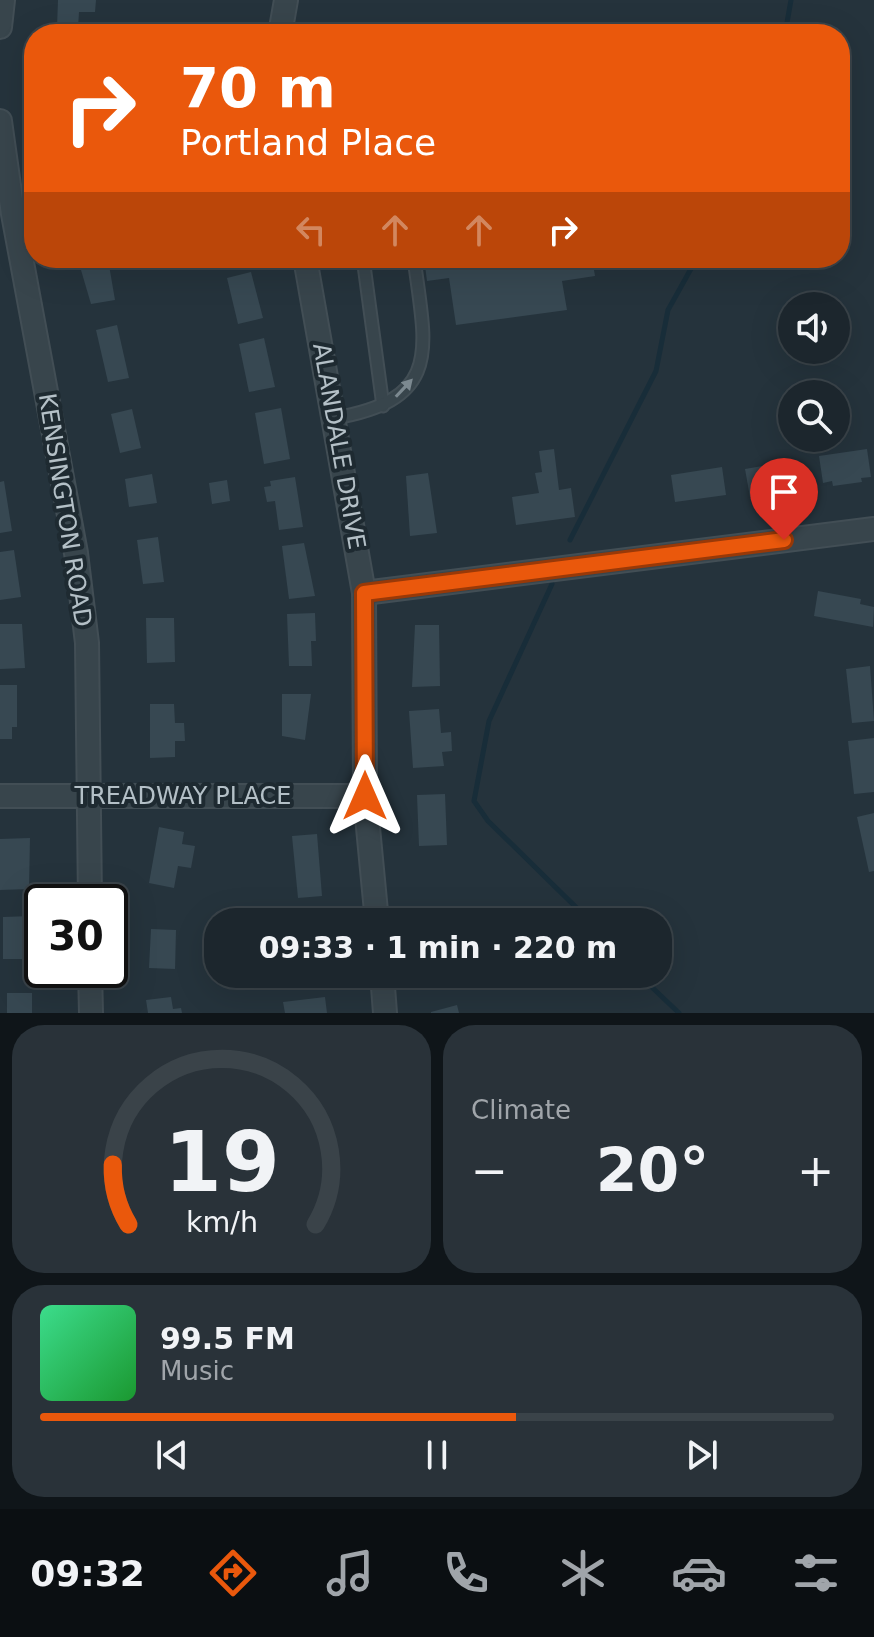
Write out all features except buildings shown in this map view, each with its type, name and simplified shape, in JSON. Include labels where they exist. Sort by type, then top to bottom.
[{"type":"street","points":[[0,27],[3,0]]},
{"type":"street","points":[[282,24],[286,0]]},
{"type":"street","name":"KENSINGTON ROAD","points":[[0,121],[24,257]]},
{"type":"street","name":"KENSINGTON ROAD","points":[[26,268],[76,553],[87,643],[86,795],[89,884]]},
{"type":"street","name":"ALANDALE DRIVE","points":[[307,268],[364,593],[365,796],[376,908]]},
{"type":"street","points":[[364,593],[874,529]]},
{"type":"street","name":"TREADWAY PLACE","points":[[0,796],[365,796]]},
{"type":"street","points":[[90,988],[91,1013]]},
{"type":"street","points":[[383,988],[385,1013]]},
{"type":"lane","points":[[364,268],[383,406]]},
{"type":"lane","points":[[335,418],[383,406],[407,388],[425,348],[415,268]]},
{"type":"waterway","points":[[787,24],[791,0]]},
{"type":"waterway","points":[[570,540],[656,371],[668,310],[691,268]]},
{"type":"waterway","points":[[552,584],[489,721],[474,801],[488,821],[577,908]]},
{"type":"waterway","points":[[653,988],[679,1013]]},
{"type":"route","points":[[365,796],[364,593],[784,540]]}]
